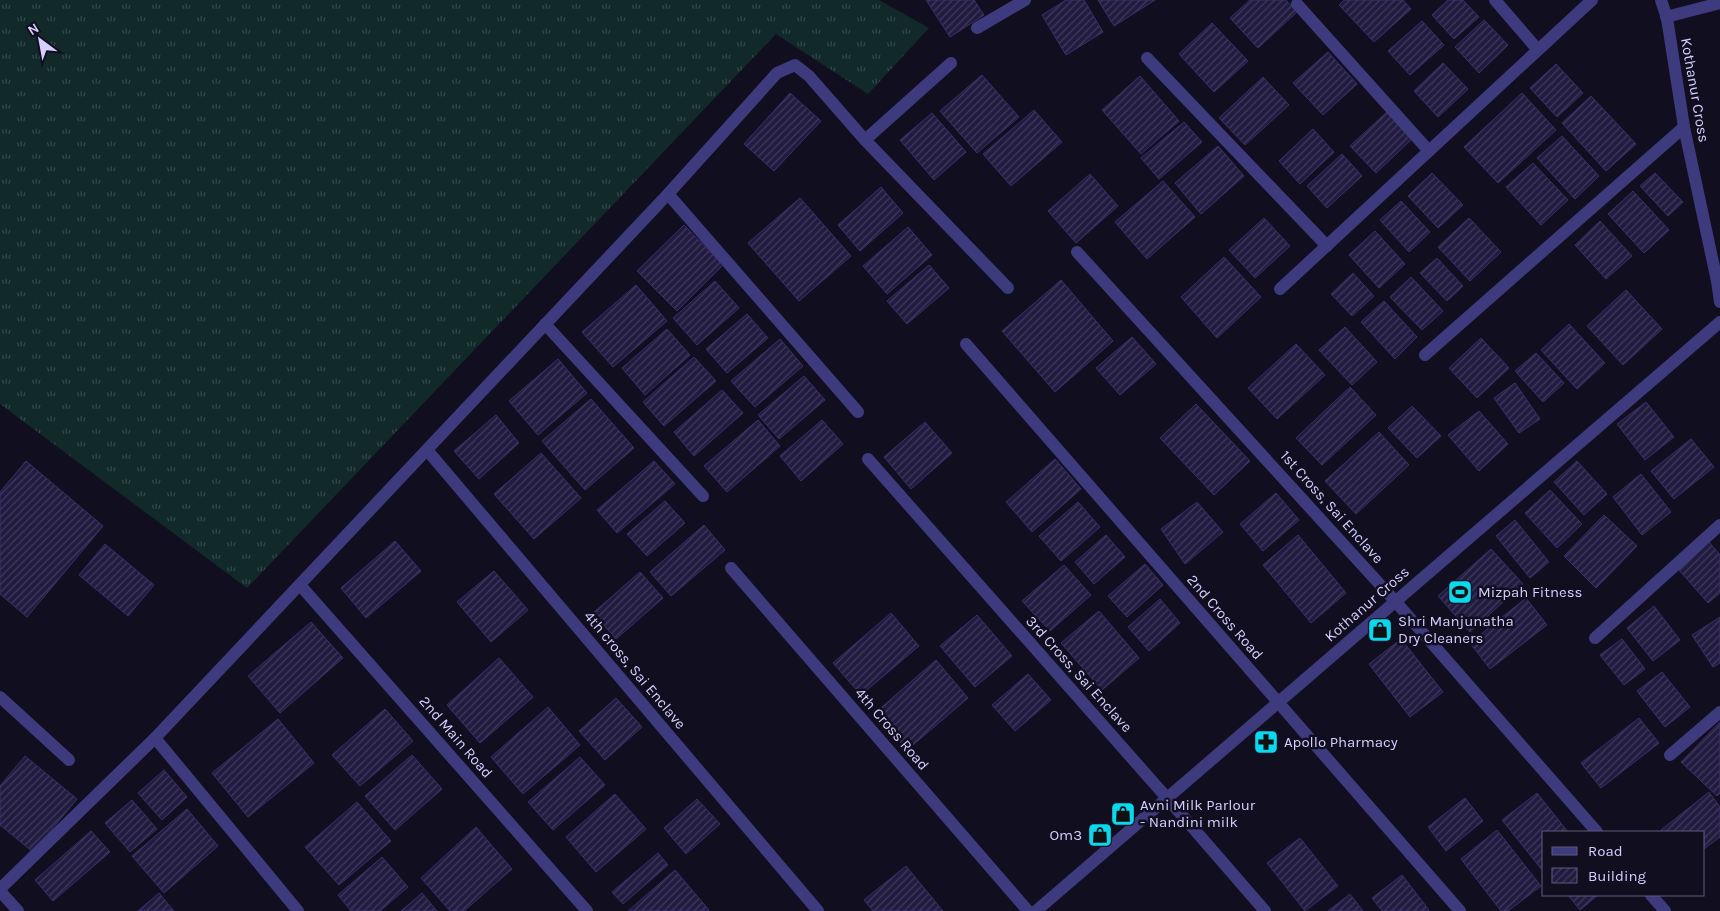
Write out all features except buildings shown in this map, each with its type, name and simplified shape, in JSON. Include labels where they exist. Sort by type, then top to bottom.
[{"type":"street","points":[[977,28],[1025,0]]},
{"type":"street","points":[[1495,0],[1538,50]]},
{"type":"street","points":[[1280,289],[1592,0]]},
{"type":"street","name":"Kothanur Cross","points":[[1661,0],[1666,17],[1684,127],[1719,280],[1720,302]]},
{"type":"street","points":[[1666,17],[1720,3]]},
{"type":"street","points":[[1297,4],[1429,150]]},
{"type":"street","points":[[1147,58],[1327,246]]},
{"type":"street","points":[[865,140],[951,63]]},
{"type":"street","points":[[18,911],[0,890],[155,738],[668,194],[777,72],[795,65],[809,76],[865,140],[1008,288]]},
{"type":"street","points":[[1425,355],[1684,127]]},
{"type":"street","points":[[668,194],[858,412]]},
{"type":"street","name":"1st Cross, Sai Enclave","points":[[1077,252],[1396,601],[1596,831]]},
{"type":"street","name":"Kothanur Cross","points":[[1036,911],[1720,322]]},
{"type":"street","points":[[545,324],[703,496]]},
{"type":"street","name":"2nd Cross Road","points":[[966,344],[1460,911]]},
{"type":"street","name":"4th cross, Sai Enclave","points":[[427,450],[818,911]]},
{"type":"street","name":"3rd Cross, Sai Enclave","points":[[868,459],[1168,798],[1265,911]]},
{"type":"street","points":[[1595,638],[1720,525]]},
{"type":"street","name":"4th Cross Road","points":[[731,568],[1028,911]]},
{"type":"street","name":"2nd Main Road","points":[[300,585],[587,911]]},
{"type":"street","points":[[0,697],[69,760]]},
{"type":"street","points":[[1670,755],[1720,712]]},
{"type":"street","points":[[155,738],[298,911]]},
{"type":"street","points":[[1652,896],[1665,911]]},
{"type":"green space","points":[[0,0],[879,0],[929,28],[868,94],[776,34],[247,588],[0,404]]},
{"type":"place","name":"Mizpah Fitness","points":[[1460,592]]},
{"type":"place","name":"Shri Manjunatha Dry Cleaners","points":[[1380,630]]},
{"type":"place","name":"Apollo Pharmacy","points":[[1266,742]]},
{"type":"place","name":"Avni Milk Parlour - Nandini milk","points":[[1123,814]]},
{"type":"place","name":"Om3","points":[[1100,835]]}]
